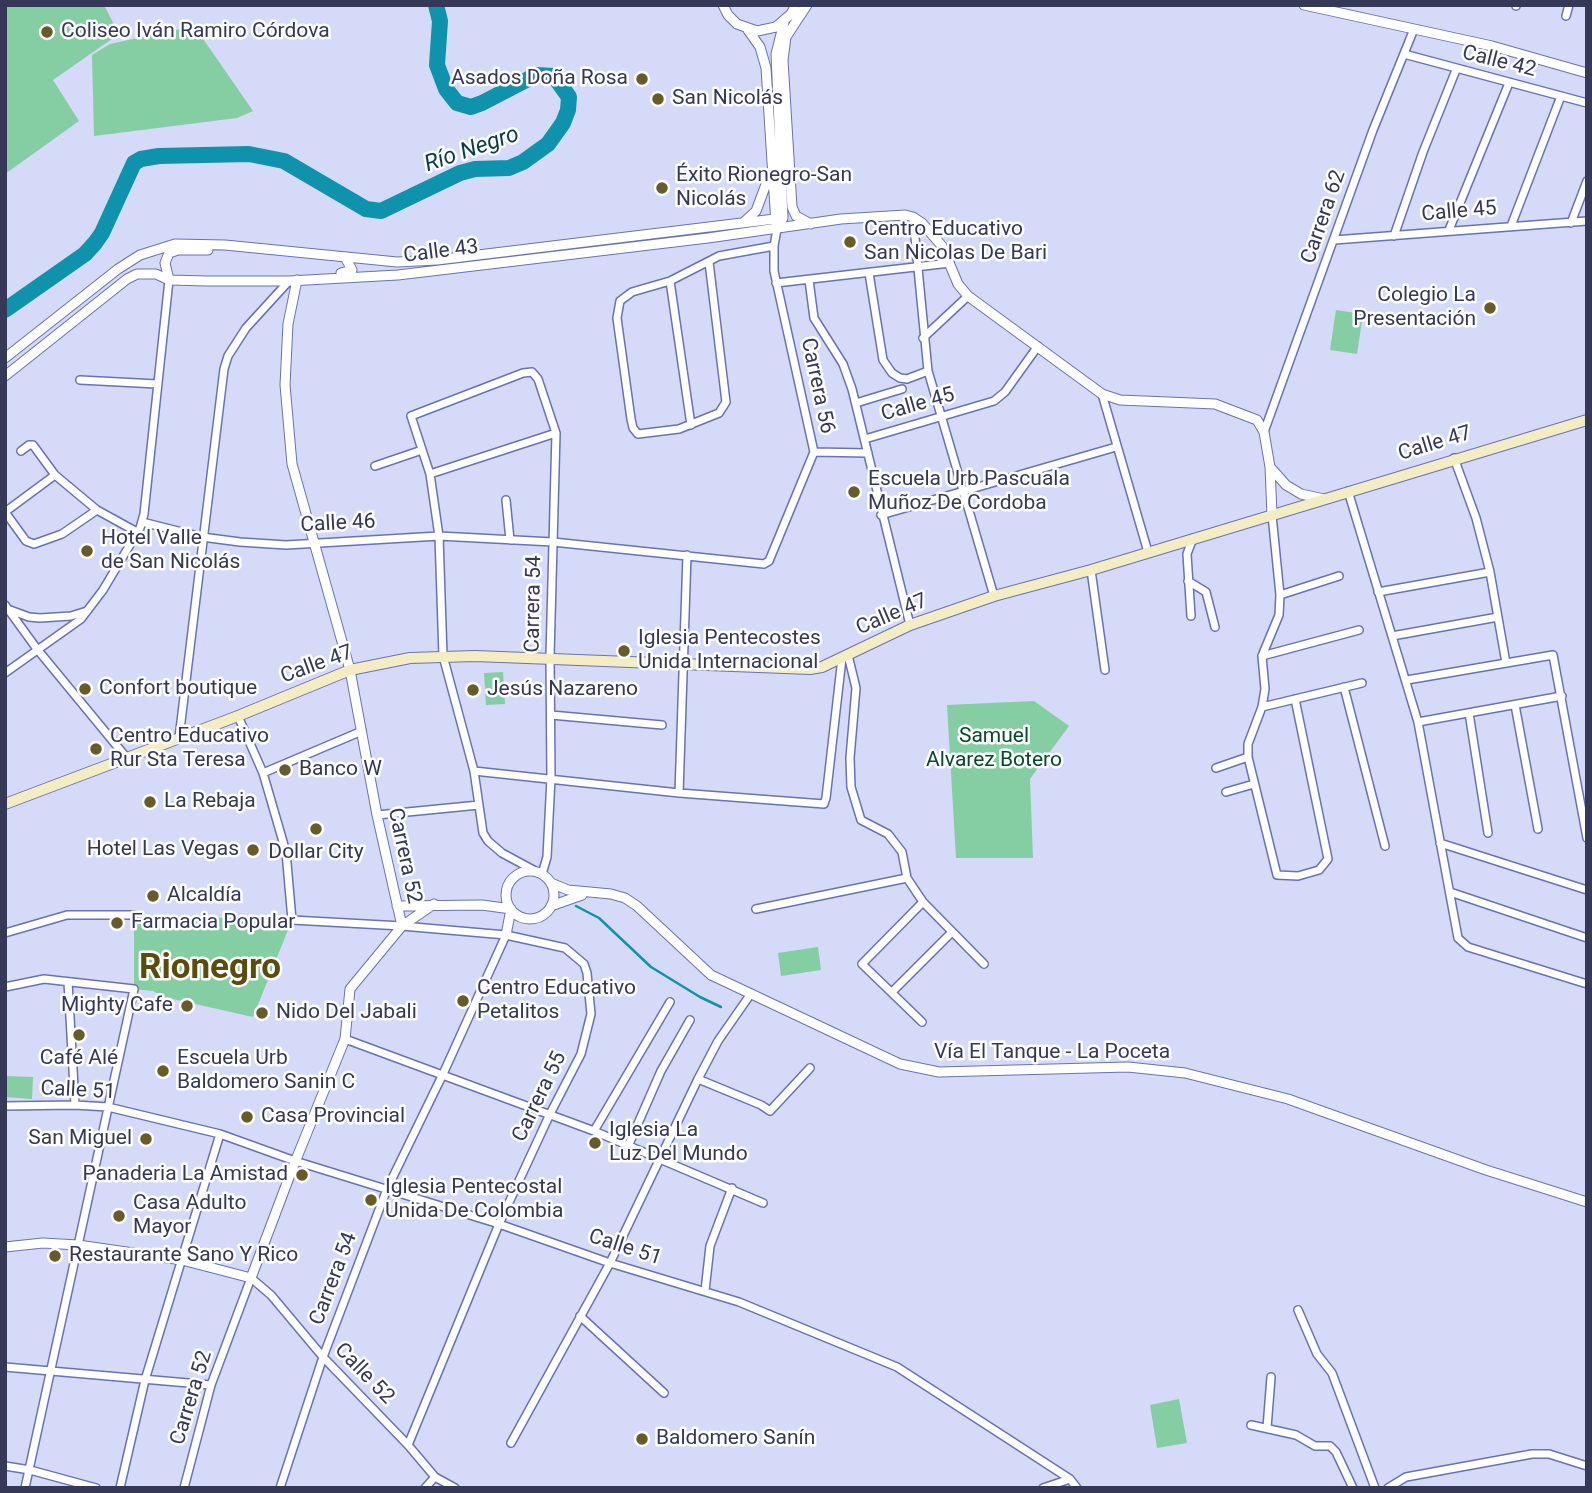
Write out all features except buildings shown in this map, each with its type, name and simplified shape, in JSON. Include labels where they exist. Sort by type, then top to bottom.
[{"type":"main road","name":"Calle 47","points":[[5,804],[238,716],[350,670],[410,658],[443,656],[810,669],[822,667],[844,660],[910,625],[993,596],[1091,570],[1454,458],[1587,420]]},
{"type":"street","name":"Carrera 56","points":[[723,5],[728,15],[748,30],[764,57],[772,166],[779,218]]},
{"type":"street","points":[[748,30],[767,30],[784,22],[796,5]]},
{"type":"street","points":[[807,5],[786,37],[783,60],[792,207],[796,216],[811,224]]},
{"type":"street","name":"Calle 42","points":[[1304,5],[1492,46],[1587,73]]},
{"type":"street","points":[[1566,16],[1569,5]]},
{"type":"street","name":"Carrera 56","points":[[746,563],[764,564],[769,561],[814,452],[776,283],[774,246],[779,218],[776,54],[784,22]]},
{"type":"street","name":"Carrera 62","points":[[1268,418],[1414,29]]},
{"type":"street","name":"Calle 42","points":[[1404,54],[1587,103]]},
{"type":"street","points":[[1394,236],[1423,152],[1456,70]]},
{"type":"street","points":[[1449,230],[1509,83]]},
{"type":"street","points":[[1511,226],[1561,96]]},
{"type":"street","points":[[740,224],[751,218],[756,211],[772,166]]},
{"type":"street","points":[[1571,223],[1587,181]]},
{"type":"street","name":"Calle 43","points":[[5,376],[127,279],[138,274],[148,273],[169,280],[293,281],[398,275],[874,215],[913,217]]},
{"type":"street","points":[[913,217],[942,246],[958,284],[968,296],[1102,394],[1120,400],[1215,404],[1256,420],[1268,418],[1264,432]]},
{"type":"street","points":[[913,217],[928,371],[993,596]]},
{"type":"street","name":"Calle 43","points":[[5,358],[118,269],[140,255],[175,243],[269,248],[397,262],[438,260],[779,218]]},
{"type":"street","name":"Calle 45","points":[[1334,240],[1587,221]]},
{"type":"street","points":[[709,262],[726,402],[719,413],[691,425],[638,434],[631,419],[617,318],[620,301],[626,295],[670,281],[709,262],[730,253],[774,246]]},
{"type":"street","points":[[5,673],[81,619],[113,573],[142,522],[169,280],[166,257],[178,250],[258,252],[269,248]]},
{"type":"street","points":[[312,279],[319,275],[351,272],[352,267],[345,257]]},
{"type":"street","points":[[776,283],[950,263]]},
{"type":"street","points":[[869,273],[883,360],[892,373],[900,378],[907,379],[928,371]]},
{"type":"street","points":[[809,280],[814,318],[843,364],[856,404],[910,625]]},
{"type":"street","points":[[179,738],[220,392],[228,356],[246,328],[293,281]]},
{"type":"street","name":"Carrera 52","points":[[184,1488],[211,1385],[295,1161],[345,1039],[350,989],[402,926],[377,814],[350,670],[292,464],[285,385],[293,281]]},
{"type":"street","points":[[670,281],[691,425]]},
{"type":"street","points":[[923,338],[968,296]]},
{"type":"street","name":"Calle 45","points":[[865,439],[994,401],[1001,397],[1038,346]]},
{"type":"street","name":"Carrera 54","points":[[422,450],[411,416],[523,373],[532,372],[538,379],[556,433],[550,659],[551,778],[547,857],[541,873]]},
{"type":"street","points":[[80,380],[157,384]]},
{"type":"street","points":[[856,404],[901,389]]},
{"type":"street","points":[[1102,394],[1148,552]]},
{"type":"street","points":[[1256,420],[1264,432],[1270,467],[1280,595],[1279,615],[1262,656],[1265,689],[1262,707],[1248,744],[1248,757],[1277,874],[1298,876],[1319,870],[1328,859],[1295,699]]},
{"type":"street","points":[[430,474],[556,433]]},
{"type":"street","points":[[21,450],[33,445],[55,475],[97,510],[137,532]]},
{"type":"street","points":[[881,515],[1116,447]]},
{"type":"street","points":[[375,466],[422,450],[430,474],[439,536],[443,656],[474,771],[483,833],[502,853],[541,873],[551,883],[554,894],[551,906],[538,917],[520,916],[511,909],[482,905],[397,906]]},
{"type":"street","name":"Calle 45","points":[[814,452],[868,453]]},
{"type":"street","points":[[1454,458],[1476,518],[1490,572],[1506,663]]},
{"type":"street","points":[[1270,467],[1286,485],[1301,494],[1324,499]]},
{"type":"street","points":[[55,475],[5,512],[26,541],[34,544],[62,534],[97,510]]},
{"type":"street","points":[[1348,491],[1419,722],[1458,937],[1468,947],[1587,984]]},
{"type":"street","points":[[506,500],[510,540]]},
{"type":"street","name":"Calle 46","points":[[142,522],[202,537],[286,545],[439,536],[553,542],[746,563]]},
{"type":"street","points":[[1191,616],[1187,554],[1193,538]]},
{"type":"street","points":[[1180,542],[1187,554]]},
{"type":"street","points":[[679,793],[687,555]]},
{"type":"street","points":[[1091,570],[1105,670]]},
{"type":"street","points":[[1378,592],[1490,572]]},
{"type":"street","points":[[1280,595],[1339,576]]},
{"type":"street","points":[[1188,581],[1206,592],[1215,627]]},
{"type":"street","points":[[7,607],[29,617],[40,618],[71,616],[88,611]]},
{"type":"street","points":[[7,607],[37,649],[126,757]]},
{"type":"street","points":[[1392,636],[1498,617]]},
{"type":"street","points":[[1262,656],[1359,630]]},
{"type":"street","points":[[1407,680],[1553,655],[1587,838]]},
{"type":"street","points":[[474,771],[679,793],[824,804],[827,798],[844,660]]},
{"type":"street","points":[[844,660],[853,671],[856,688],[850,758],[851,787],[861,820],[888,834],[902,852],[907,878],[923,902],[984,964]]},
{"type":"street","points":[[1262,707],[1362,683]]},
{"type":"street","points":[[1345,687],[1385,846]]},
{"type":"street","points":[[1419,722],[1562,696]]},
{"type":"street","points":[[1515,705],[1538,829]]},
{"type":"street","points":[[1469,713],[1488,834]]},
{"type":"street","points":[[551,715],[662,725]]},
{"type":"street","points":[[238,716],[263,773],[286,852],[292,920],[506,935]]},
{"type":"street","points":[[263,773],[362,731]]},
{"type":"street","points":[[1216,768],[1248,757]]},
{"type":"street","points":[[1226,792],[1254,784]]},
{"type":"street","points":[[377,814],[479,805]]},
{"type":"street","points":[[1440,843],[1587,890]]},
{"type":"street","points":[[482,905],[497,900],[506,893],[515,876],[527,871],[541,873]]},
{"type":"street","points":[[756,909],[907,878]]},
{"type":"street","name":"Vía El Tanque - La Poceta","points":[[551,883],[568,890],[625,898],[637,906],[703,970],[888,1060],[918,1069],[965,1072],[1153,1068],[1203,1078],[1288,1099],[1486,1170],[1587,1202]]},
{"type":"street","points":[[1450,891],[1587,937]]},
{"type":"street","points":[[506,893],[511,909]]},
{"type":"street","name":"Vía El Tanque - La Poceta","points":[[551,906],[590,893]]},
{"type":"street","points":[[922,1022],[862,964],[923,902]]},
{"type":"street","points":[[402,926],[434,904]]},
{"type":"street","name":"Carrera 54","points":[[506,935],[511,909]]},
{"type":"street","points":[[5,933],[66,915],[134,915]]},
{"type":"street","name":"Carrera 54","points":[[280,1488],[323,1357],[387,1189],[506,935],[520,916]]},
{"type":"street","points":[[892,992],[952,932]]},
{"type":"street","name":"Carrera 55","points":[[408,1445],[499,1224],[550,1114],[581,1055],[592,1014],[587,973],[584,964],[576,956],[565,948],[506,935]]},
{"type":"street","points":[[5,987],[44,979],[134,989],[25,1488]]},
{"type":"street","points":[[68,982],[75,1105]]},
{"type":"street","points":[[511,1443],[610,1263],[718,1041],[750,995]]},
{"type":"street","points":[[594,1130],[670,1002]]},
{"type":"street","points":[[629,1144],[661,1071],[690,1020]]},
{"type":"street","points":[[345,1039],[594,1130],[763,1203]]},
{"type":"street","points":[[698,1079],[769,1111],[810,1068]]},
{"type":"street","name":"Calle 51","points":[[5,1107],[108,1107],[220,1134],[295,1161],[750,1306],[897,1367],[1070,1479],[1077,1488]]},
{"type":"street","points":[[120,1488],[145,1380],[220,1134]]},
{"type":"street","points":[[705,1291],[710,1246],[732,1188]]},
{"type":"street","name":"Calle 52","points":[[5,1247],[43,1243],[78,1245],[182,1260],[251,1278],[271,1295],[323,1357],[435,1477],[455,1488]]},
{"type":"street","points":[[1297,1310],[1317,1354],[1332,1373],[1375,1488]]},
{"type":"street","points":[[580,1316],[664,1393]]},
{"type":"street","points":[[5,1367],[211,1385]]},
{"type":"street","points":[[1267,1428],[1271,1377]]},
{"type":"street","points":[[1251,1425],[1296,1435],[1315,1446],[1330,1446],[1336,1452],[1353,1488]]},
{"type":"street","points":[[1388,1488],[1406,1477],[1532,1454],[1549,1454],[1587,1466]]},
{"type":"street","points":[[5,1466],[96,1488]]},
{"type":"street","points":[[425,1488],[435,1477]]},
{"type":"street","points":[[1043,1488],[1070,1479]]},
{"type":"green space","points":[[5,5],[104,5],[119,34],[53,80],[79,121],[5,174]]},
{"type":"green space","points":[[185,28],[199,33],[253,111],[237,118],[94,136],[92,55],[110,44]]},
{"type":"green space","points":[[1336,310],[1363,314],[1357,354],[1330,350]]},
{"type":"green space","points":[[503,672],[505,704],[486,705],[484,673]]},
{"type":"green space","name":"Samuel Alvarez Botero","points":[[1034,701],[1069,726],[1030,779],[1033,858],[956,858],[947,705]]},
{"type":"green space","points":[[134,915],[292,920],[253,1017],[164,997],[153,991],[134,989]]},
{"type":"green space","points":[[818,947],[821,970],[781,976],[778,953]]},
{"type":"green space","points":[[5,1076],[33,1077],[32,1099],[5,1097]]},
{"type":"green space","points":[[1179,1399],[1187,1443],[1157,1448],[1150,1405]]},
{"type":"waterway","name":"Río Negro","points":[[5,310],[85,254],[95,243],[134,163],[141,159],[159,156],[249,154],[284,161],[366,209],[381,211],[460,173],[475,169],[509,168],[523,162],[548,144],[563,123],[568,110],[569,97],[554,76],[536,75],[471,107],[457,103],[446,89],[437,65],[440,21],[436,5]]},
{"type":"waterway","points":[[576,906],[599,918],[651,967],[721,1007]]},
{"type":"place","name":"Coliseo Iván Ramiro Córdova","points":[[47,32]]},
{"type":"place","name":"Asados Doña Rosa","points":[[642,79]]},
{"type":"place","name":"San Nicolás","points":[[658,99]]},
{"type":"place","name":"Éxito Rionegro-San Nicolás","points":[[662,188]]},
{"type":"place","name":"Centro Educativo San Nicolas De Bari","points":[[850,242]]},
{"type":"place","name":"Colegio La Presentación","points":[[1490,308]]},
{"type":"place","name":"Escuela Urb Pascuala Muñoz De Cordoba","points":[[854,492]]},
{"type":"place","name":"Hotel Valle de San Nicolás","points":[[87,551]]},
{"type":"place","name":"Iglesia Pentecostes Unida Internacional","points":[[624,651]]},
{"type":"place","name":"Confort boutique","points":[[85,689]]},
{"type":"place","name":"Jesús Nazareno","points":[[473,690]]},
{"type":"place","name":"Centro Educativo Rur Sta Teresa","points":[[96,749]]},
{"type":"place","name":"Banco W","points":[[285,770]]},
{"type":"place","name":"La Rebaja","points":[[150,802]]},
{"type":"place","name":"Dollar City","points":[[316,829]]},
{"type":"place","name":"Hotel Las Vegas","points":[[253,850]]},
{"type":"place","name":"Alcaldía","points":[[153,896]]},
{"type":"place","name":"Farmacia Popular","points":[[117,923]]},
{"type":"place","name":"Centro Educativo Petalitos","points":[[463,1001]]},
{"type":"place","name":"Mighty Cafe","points":[[187,1006]]},
{"type":"place","name":"Nido Del Jabali","points":[[262,1013]]},
{"type":"place","name":"Café Alé","points":[[79,1035]]},
{"type":"place","name":"Escuela Urb Baldomero Sanin C","points":[[163,1071]]},
{"type":"place","name":"Casa Provincial","points":[[247,1117]]},
{"type":"place","name":"San Miguel","points":[[146,1139]]},
{"type":"place","name":"Iglesia La Luz Del Mundo","points":[[595,1143]]},
{"type":"place","name":"Panaderia La Amistad","points":[[302,1175]]},
{"type":"place","name":"Iglesia Pentecostal Unida De Colombia","points":[[371,1200]]},
{"type":"place","name":"Casa Adulto Mayor","points":[[119,1216]]},
{"type":"place","name":"Restaurante Sano Y Rico","points":[[55,1256]]},
{"type":"place","name":"Baldomero Sanín","points":[[642,1439]]},
{"type":"district","name":"Rionegro","points":[[210,969]]}]
